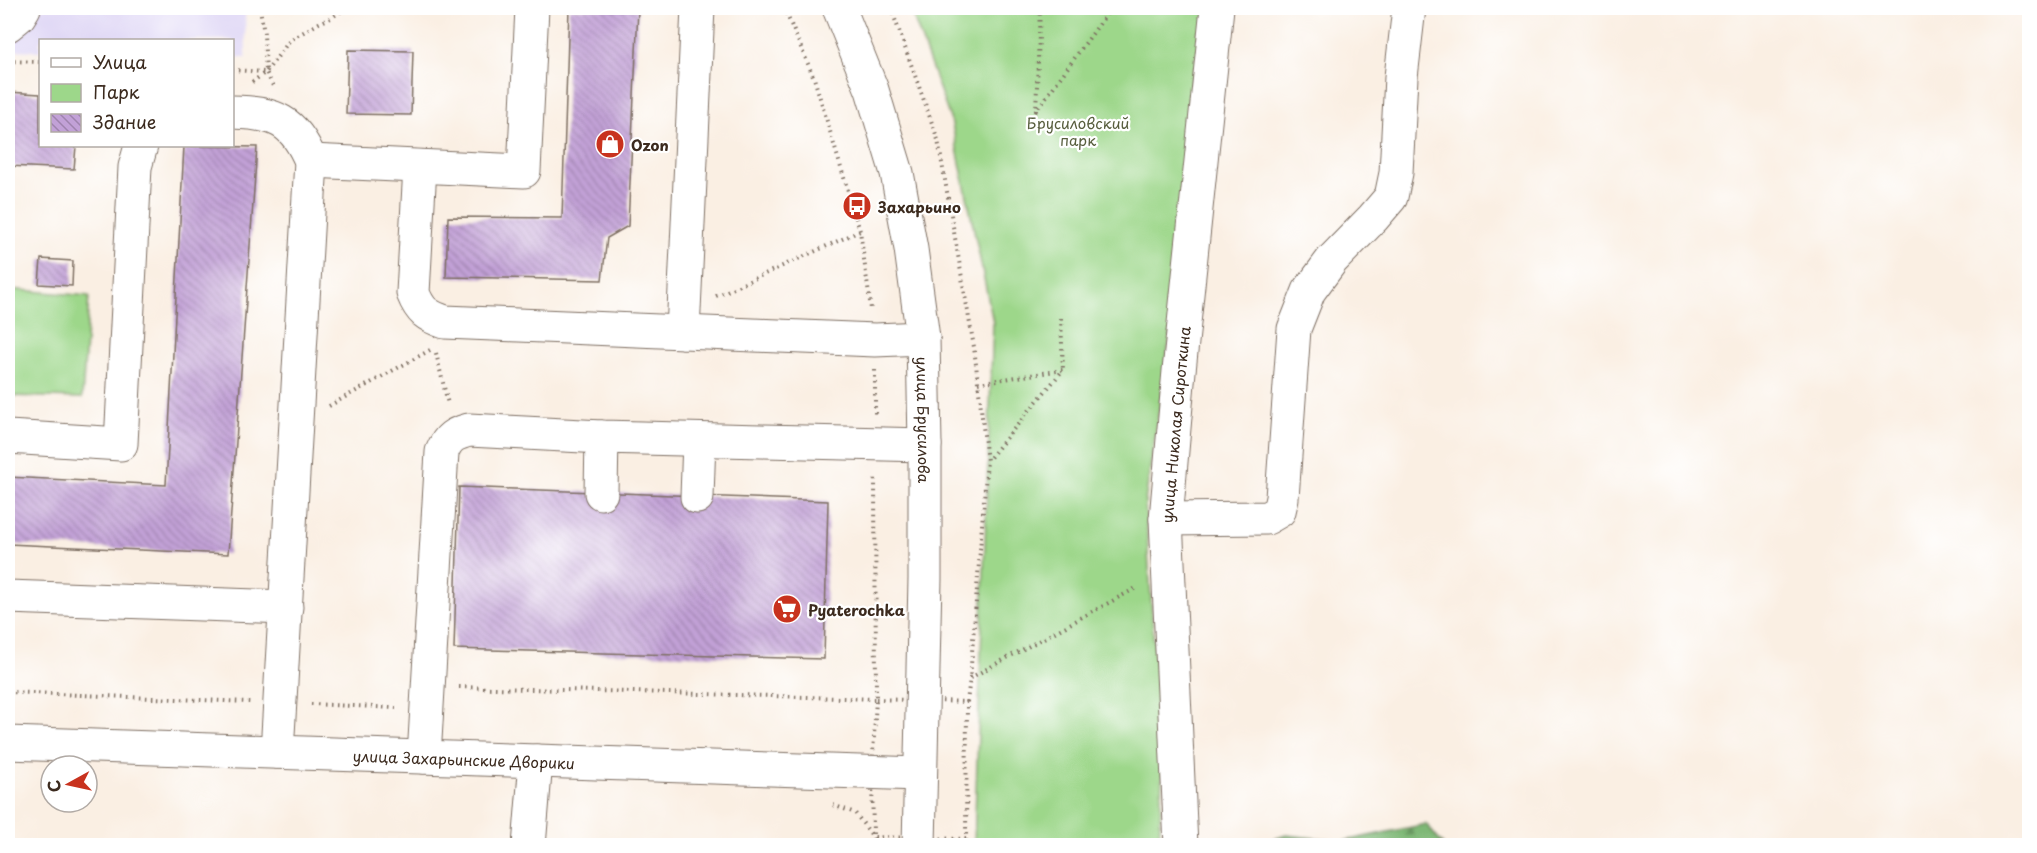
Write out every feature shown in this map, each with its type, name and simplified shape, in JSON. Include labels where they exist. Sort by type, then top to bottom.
[{"type":"street","points":[[8,25],[19,16],[24,8]]},
{"type":"street","points":[[311,161],[524,171],[532,8]]},
{"type":"street","points":[[683,322],[698,8]]},
{"type":"street","name":"улица Брусилова","points":[[839,8],[872,90],[897,173],[911,249],[923,338],[925,579],[919,846]]},
{"type":"street","name":"улица Николая Сироткина","points":[[1181,846],[1166,519],[1217,8]]},
{"type":"street","points":[[1166,519],[1267,518],[1279,511],[1282,498],[1294,329],[1309,291],[1332,260],[1391,197],[1396,173],[1401,77],[1409,8]]},
{"type":"street","points":[[241,98],[257,113],[283,121],[303,140],[311,161],[277,752]]},
{"type":"street","points":[[8,437],[121,444],[135,166],[141,147]]},
{"type":"street","points":[[420,167],[413,293],[418,307],[432,318],[446,322],[683,322],[875,340],[923,338]]},
{"type":"street","points":[[423,757],[442,452],[446,440],[455,434],[469,430],[602,437],[925,445]]},
{"type":"street","points":[[601,493],[602,437]]},
{"type":"street","points":[[697,497],[699,440]]},
{"type":"street","points":[[8,597],[286,607]]},
{"type":"street","name":"улица Захарьинские Дворики","points":[[8,743],[920,774]]},
{"type":"street","points":[[529,846],[536,761]]},
{"type":"path","points":[[261,8],[266,72],[276,92]]},
{"type":"path","points":[[241,98],[266,72],[290,40],[346,8]]},
{"type":"path","points":[[8,692],[426,710],[453,687],[876,699],[875,340],[860,231],[814,78],[784,8]]},
{"type":"path","points":[[891,8],[938,140],[974,347],[987,461],[967,702]]},
{"type":"path","points":[[1040,8],[1036,111],[1111,8]]},
{"type":"path","points":[[8,61],[39,62]]},
{"type":"path","points":[[234,70],[266,72]]},
{"type":"path","points":[[683,322],[860,231]]},
{"type":"path","points":[[987,461],[1063,370],[1061,318]]},
{"type":"path","points":[[297,424],[434,348],[455,434]]},
{"type":"path","points":[[978,383],[1063,370]]},
{"type":"path","points":[[970,678],[1142,585],[1169,578]]},
{"type":"path","points":[[822,805],[834,805],[855,813],[873,837],[876,846]]},
{"type":"path","points":[[966,839],[966,846]]},
{"type":"shaded area","points":[[8,8],[245,8],[246,58],[234,58],[234,39],[39,39],[39,51],[8,50]]},
{"type":"green space","name":"Брусиловский парк","points":[[910,8],[1217,8],[1145,502],[1162,777],[1159,845],[974,845],[993,322],[952,124]]},
{"type":"green space","points":[[8,289],[89,296],[82,398],[8,396]]},
{"type":"green space","points":[[1426,824],[1443,845],[1259,846],[1259,844],[1286,835],[1344,841]]},
{"type":"building","points":[[569,8],[638,9],[628,226],[607,238],[602,280],[446,277],[448,217],[562,218]]},
{"type":"building","points":[[348,50],[413,51],[411,115],[346,114]]},
{"type":"building","points":[[8,92],[39,94],[39,147],[76,147],[74,169],[8,166]]},
{"type":"building","points":[[184,147],[257,147],[228,554],[8,544],[8,477],[166,485]]},
{"type":"building","points":[[41,259],[73,261],[72,286],[39,284]]},
{"type":"building","points":[[459,487],[828,501],[824,659],[454,649]]},
{"type":"place","name":"Ozon","points":[[610,144]]},
{"type":"place","name":"Захарьино","points":[[857,206]]},
{"type":"place","name":"Pyaterochka","points":[[787,609]]}]
